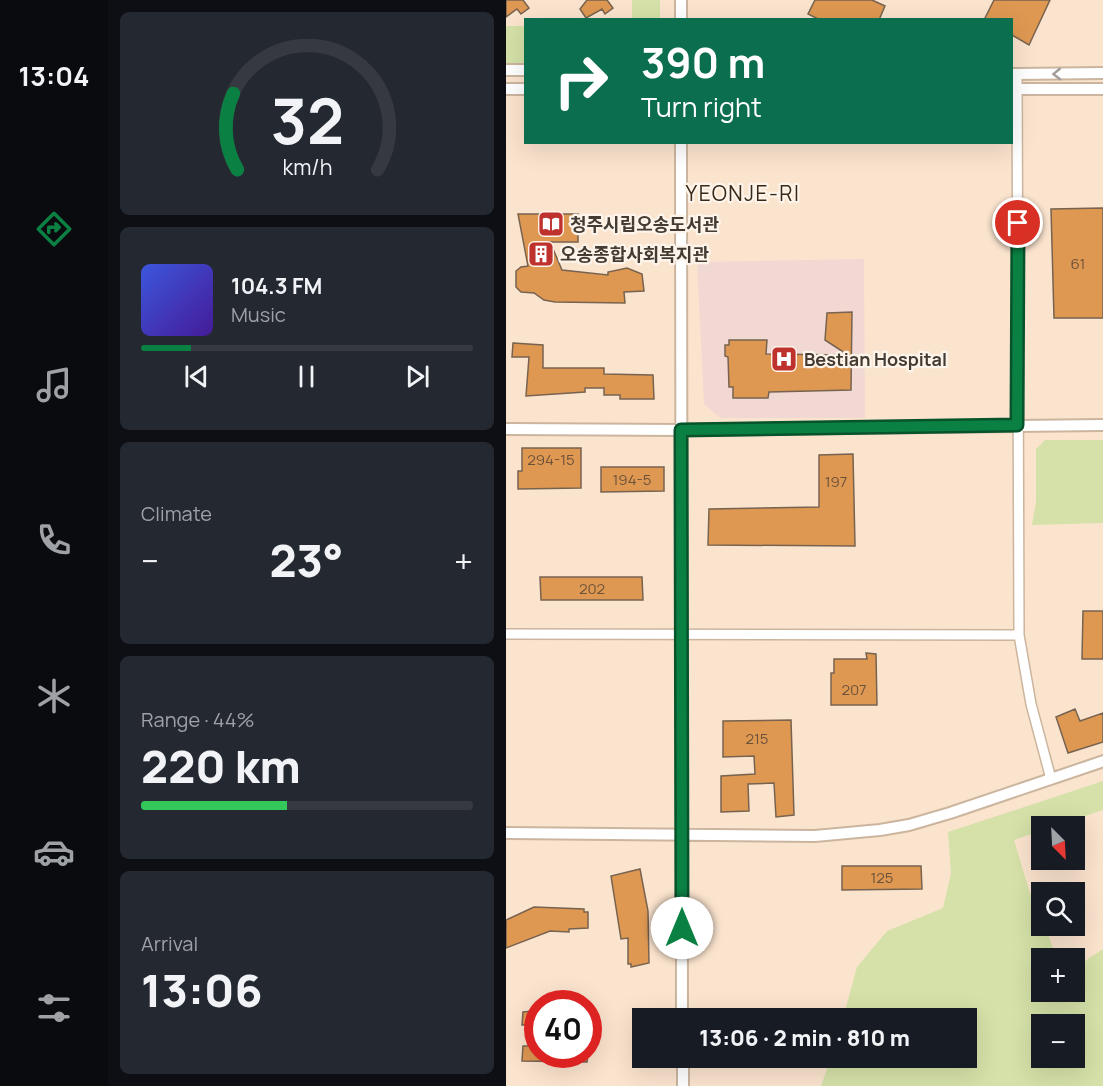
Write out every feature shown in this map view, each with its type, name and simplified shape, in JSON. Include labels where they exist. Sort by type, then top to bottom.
[{"type":"street","points":[[681,0],[681,18]]},
{"type":"street","points":[[506,69],[524,70]]},
{"type":"street","points":[[1050,778],[1031,704],[1019,635],[1014,74],[1103,73]]},
{"type":"street","points":[[506,89],[524,89]]},
{"type":"street","points":[[1015,89],[1103,89]]},
{"type":"street","points":[[681,144],[682,1008]]},
{"type":"street","points":[[506,429],[681,430],[1103,425]]},
{"type":"street","points":[[506,634],[1019,635]]},
{"type":"street","points":[[506,833],[815,836],[880,830],[909,825],[950,813],[1103,761]]},
{"type":"street","points":[[683,1068],[683,1086]]},
{"type":"shaded area","name":"Bestian Hospital","points":[[864,259],[865,418],[720,418],[704,404],[697,262]]},
{"type":"green space","points":[[632,0],[660,0],[660,18],[632,18]]},
{"type":"green space","points":[[506,26],[524,26],[524,64],[506,64]]},
{"type":"green space","points":[[1045,440],[1103,440],[1103,523],[1032,525],[1036,502],[1036,449]]},
{"type":"green space","points":[[1103,781],[1103,810],[1085,816],[1031,816],[1031,834],[1014,840],[1031,895],[1031,936],[1049,936],[1053,948],[1031,948],[1031,1002],[1085,1002],[1085,961],[1103,949],[1103,1086],[821,1086],[827,1068],[977,1068],[977,1008],[846,1008],[857,967],[887,931],[943,908],[951,873],[948,832]]},
{"type":"building","points":[[506,0],[523,0],[529,8],[521,14],[517,9],[506,17]]},
{"type":"building","points":[[587,0],[607,0],[613,8],[605,14],[602,9],[586,18],[580,9]]},
{"type":"building","points":[[815,0],[872,0],[885,6],[880,18],[816,18],[808,14]]},
{"type":"building","points":[[994,0],[1050,0],[1029,45],[1013,36],[1013,18],[985,18]]},
{"type":"building","points":[[1103,208],[1103,318],[1054,318],[1051,209]]},
{"type":"building","name":"오송종합사회복지관","points":[[518,214],[578,214],[578,242],[550,242],[562,270],[608,275],[608,272],[627,268],[642,274],[644,291],[624,292],[625,303],[555,302],[544,300],[534,293],[521,292],[516,287],[516,271],[528,266]]},
{"type":"building","points":[[852,312],[851,390],[769,392],[768,398],[733,398],[733,387],[729,387],[728,357],[725,356],[725,345],[729,345],[729,340],[767,340],[766,354],[848,355],[825,340],[827,313]]},
{"type":"building","points":[[513,343],[543,345],[543,368],[604,368],[604,374],[653,375],[654,399],[620,399],[620,395],[604,395],[604,388],[585,388],[585,392],[526,396],[529,357],[512,357]]},
{"type":"building","points":[[522,448],[581,448],[581,488],[518,489],[518,471],[522,471]]},
{"type":"building","points":[[853,454],[855,546],[708,545],[709,509],[819,507],[819,455]]},
{"type":"building","points":[[601,467],[664,467],[664,491],[601,492]]},
{"type":"building","points":[[540,577],[642,577],[643,600],[541,600]]},
{"type":"building","points":[[1083,611],[1103,611],[1103,659],[1082,659]]},
{"type":"building","points":[[866,653],[876,654],[877,705],[831,705],[831,673],[834,673],[834,659],[867,659]]},
{"type":"building","points":[[1075,709],[1080,721],[1103,713],[1103,742],[1068,753],[1056,717]]},
{"type":"building","points":[[791,720],[794,815],[776,817],[774,783],[748,784],[749,811],[721,812],[721,776],[755,774],[754,756],[723,757],[723,721]]},
{"type":"building","points":[[842,866],[921,866],[922,889],[842,890]]},
{"type":"building","points":[[640,869],[648,911],[649,963],[631,967],[631,964],[628,964],[628,938],[621,939],[611,876]]},
{"type":"building","points":[[534,907],[584,909],[584,912],[588,912],[588,928],[569,929],[569,932],[550,931],[506,948],[506,920]]},
{"type":"building","points":[[523,1046],[524,1046],[524,1061],[522,1061]]},
{"type":"place","name":"청주시립오송도서관","points":[[551,224]]},
{"type":"place","name":"오송종합사회복지관","points":[[541,254]]},
{"type":"place","name":"Bestian Hospital","points":[[784,359]]},
{"type":"district","name":"YEONJE-RI","points":[[743,193]]},
{"type":"route","points":[[682,928],[681,430],[1017,425],[1018,223]]}]
